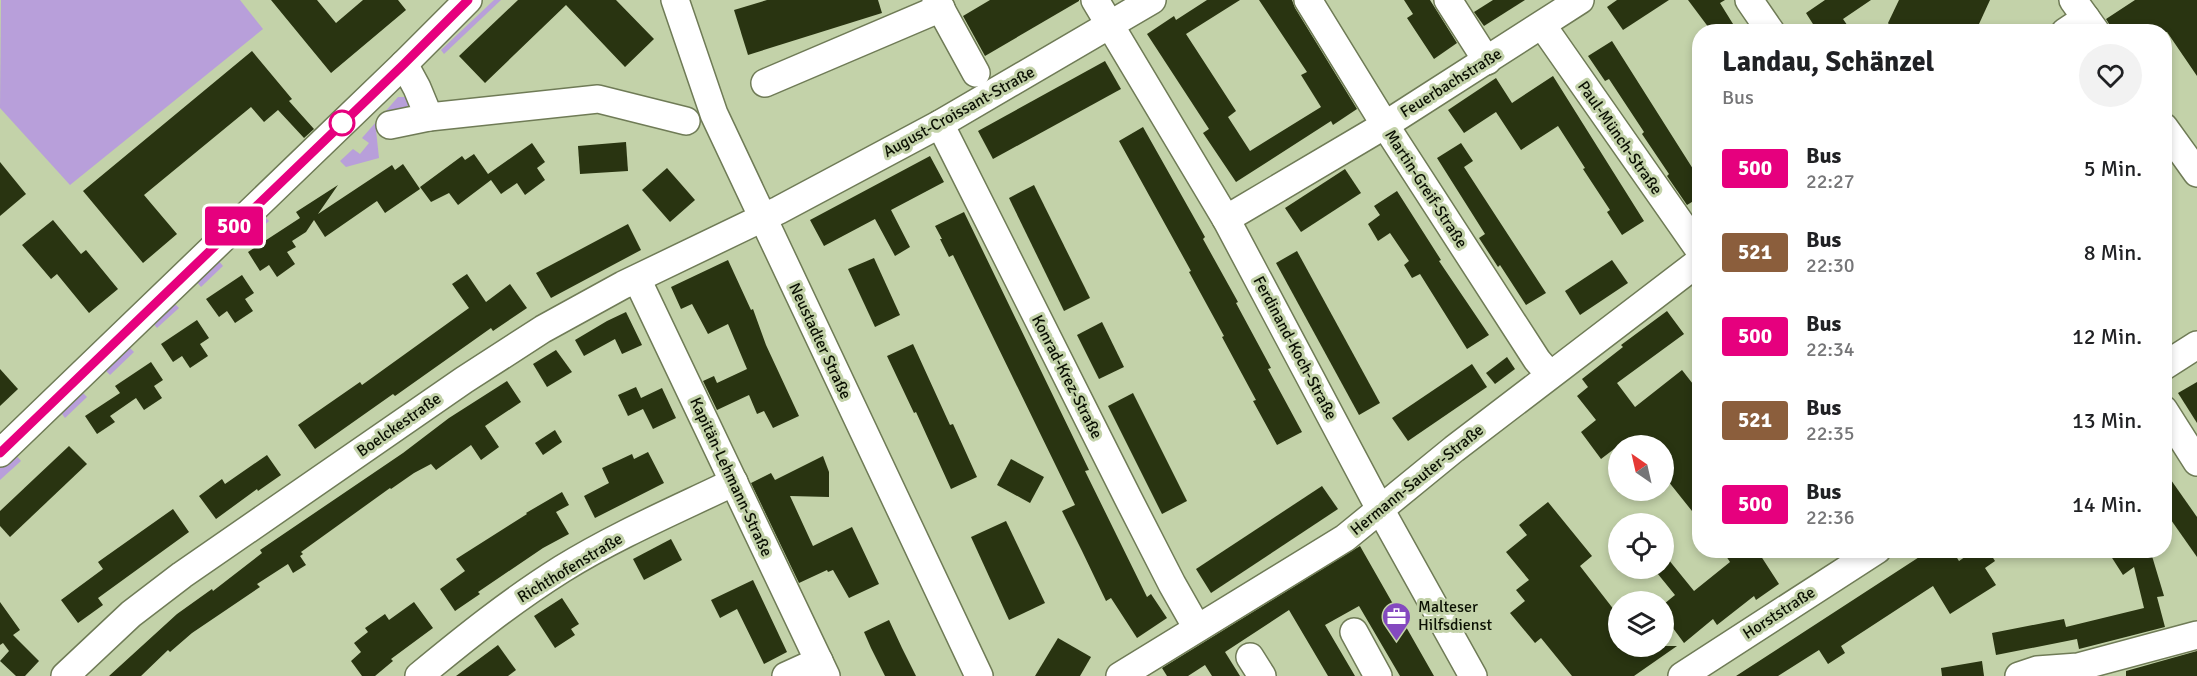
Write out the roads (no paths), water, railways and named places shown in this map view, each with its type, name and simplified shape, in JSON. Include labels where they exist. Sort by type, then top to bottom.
[{"type":"street","points":[[0,453],[468,0]]},
{"type":"street","name":"Neustadter Straße","points":[[675,0],[714,114],[979,676]]},
{"type":"street","name":"Ferdinand-Koch-Straße","points":[[1095,0],[1226,219],[1380,509],[1473,676]]},
{"type":"street","name":"August-Croissant-Straße","points":[[763,218],[940,124],[1152,0]]},
{"type":"street","name":"Martin-Greif-Straße","points":[[1308,0],[1384,125],[1531,350],[1550,375]]},
{"type":"street","points":[[1448,0],[1487,61]]},
{"type":"street","name":"Feuerbachstraße","points":[[1226,219],[1384,125],[1580,0]]},
{"type":"street","points":[[1749,0],[1766,24]]},
{"type":"street","points":[[765,83],[939,4],[976,74]]},
{"type":"street","name":"Paul-Münch-Straße","points":[[1542,25],[1692,240]]},
{"type":"street","points":[[404,64],[429,117]]},
{"type":"street","points":[[390,125],[429,117],[598,99],[686,121]]},
{"type":"street","name":"Konrad-Krez-Straße","points":[[940,124],[1128,498],[1197,628]]},
{"type":"street","points":[[2172,138],[2197,173]]},
{"type":"street","name":"Boelckestraße","points":[[65,676],[131,614],[182,575],[512,349],[577,309],[763,218]]},
{"type":"street","name":"Hermann-Sauter-Straße","points":[[1120,676],[1345,538],[1431,467],[1692,267]]},
{"type":"street","name":"Kapitän-Lehmann-Straße","points":[[637,279],[823,669]]},
{"type":"street","points":[[2172,361],[2197,345]]},
{"type":"street","points":[[2172,423],[2197,462]]},
{"type":"street","name":"Richthofenstraße","points":[[419,676],[492,617],[564,568],[673,510],[734,482]]},
{"type":"street","name":"Horststraße","points":[[1682,676],[1865,558]]},
{"type":"street","points":[[1354,632],[1378,676]]},
{"type":"street","points":[[2019,676],[2037,670],[2078,667],[2197,635]]},
{"type":"street","points":[[786,676],[823,669]]},
{"type":"place","name":"Malteser Hilfsdienst","points":[[1397,642]]}]
